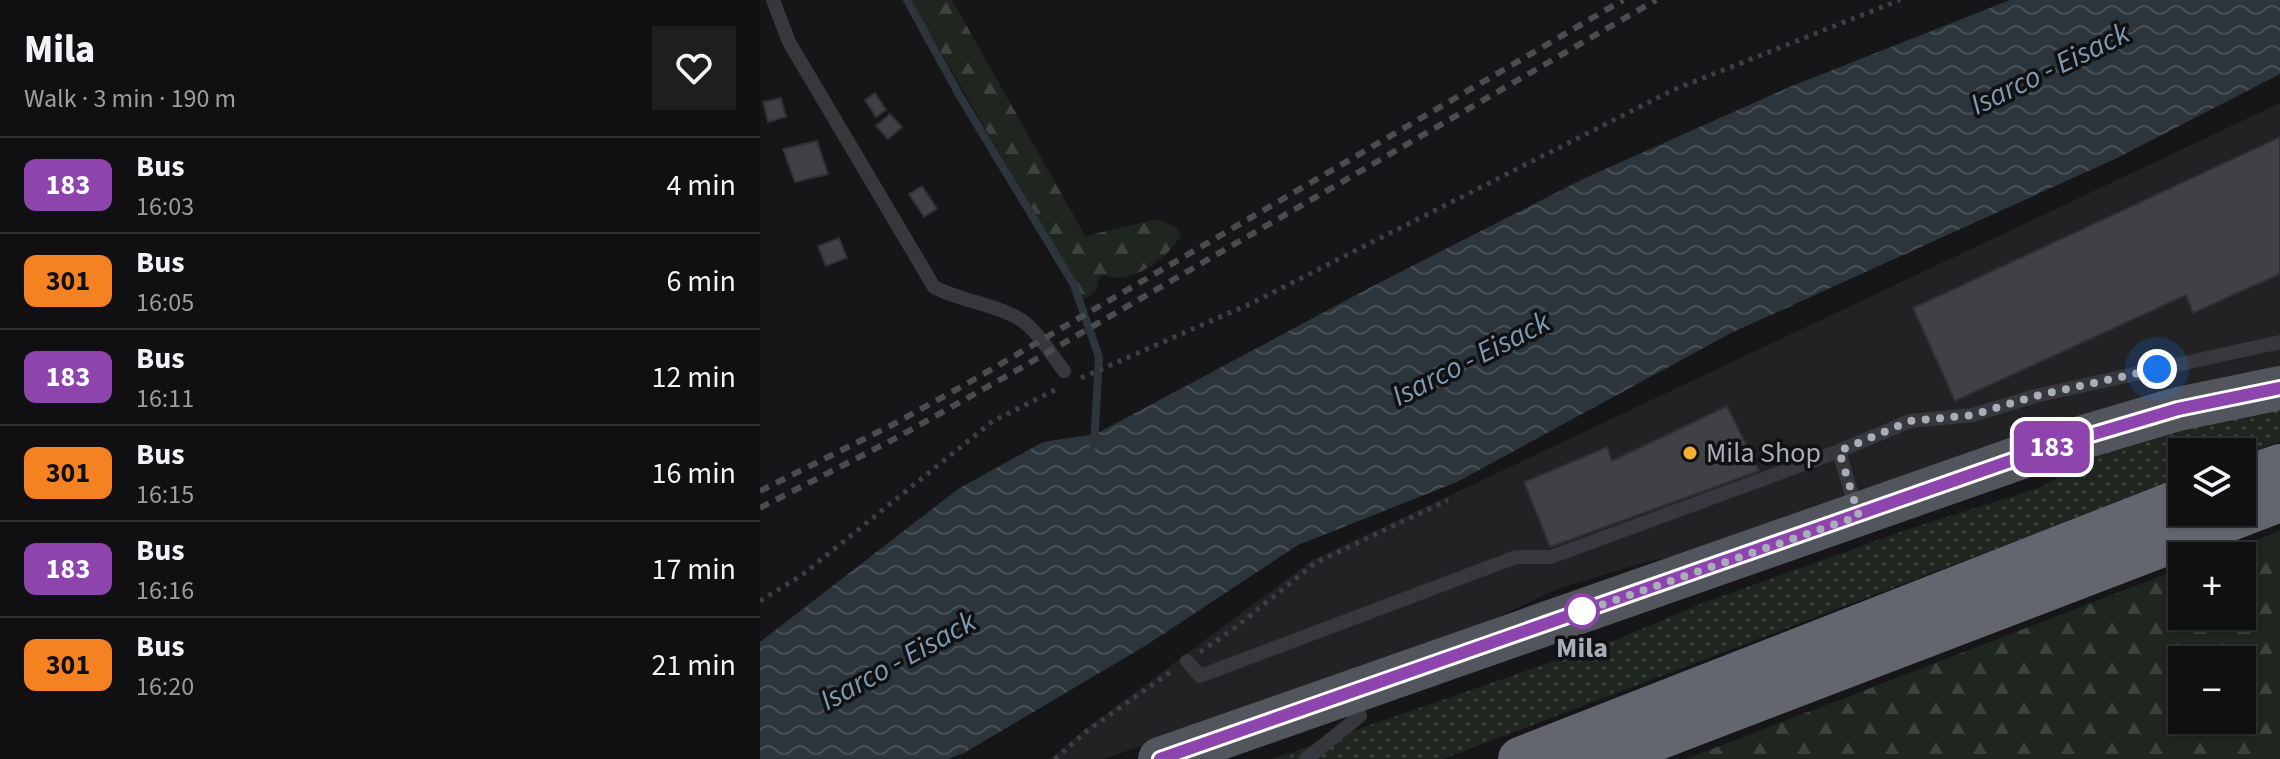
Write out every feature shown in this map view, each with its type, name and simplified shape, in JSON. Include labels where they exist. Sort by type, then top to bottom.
[{"type":"highway","points":[[2256,474],[2280,466]]},
{"type":"highway","points":[[1603,759],[2280,500]]},
{"type":"highway","points":[[1520,759],[2168,505]]},
{"type":"main road","points":[[1160,759],[2050,447],[2178,409],[2280,388]]},
{"type":"lane","points":[[773,0],[796,54],[934,287],[950,296],[1016,317],[1030,326],[1068,376]]},
{"type":"lane","points":[[1187,661],[1200,676],[1516,557],[1551,557],[1839,451],[1910,421],[1973,415],[2035,396],[2280,342]]},
{"type":"lane","points":[[1839,451],[1859,516]]},
{"type":"lane","points":[[1306,759],[1360,716],[1354,693]]},
{"type":"path","points":[[1068,376],[1156,344],[1252,303],[1673,90],[1900,0]]},
{"type":"path","points":[[760,601],[802,575],[993,421],[1059,388]]},
{"type":"path","points":[[1055,759],[1088,730],[1236,627],[1315,563],[1448,500]]},
{"type":"shaded area","points":[[2280,103],[2280,374],[1691,553],[1646,562],[1560,588],[1445,641],[1103,759],[1050,759],[1311,561]]},
{"type":"green space","points":[[911,0],[952,0],[1085,236],[1158,219],[1177,228],[1181,235],[1168,252],[1137,273],[1125,277],[1099,277],[1097,290],[1084,299]]},
{"type":"green space","points":[[2280,407],[2280,441],[2256,450],[2256,438],[2168,438],[2168,483],[1443,759],[1272,759],[1618,639],[1703,603],[1903,531],[2041,487],[2102,453],[2189,428]]},
{"type":"green space","points":[[2280,531],[2280,759],[1686,759],[2168,573],[2168,630],[2256,630],[2256,542],[2251,542]]},
{"type":"water","name":"Isarco - Eisack","points":[[2010,0],[2280,0],[2280,74],[2117,158],[1731,333],[1457,482],[1298,545],[1145,646],[964,753],[948,759],[760,759],[760,642],[958,489],[1043,442],[1096,434],[1371,287],[1585,178],[1792,86]]},
{"type":"building","points":[[875,93],[886,110],[876,117],[865,100]]},
{"type":"building","points":[[781,98],[786,117],[768,122],[763,102]]},
{"type":"building","points":[[890,114],[902,127],[888,139],[876,126]]},
{"type":"building","points":[[2280,137],[2280,274],[2193,313],[2186,295],[1955,401],[1913,308]]},
{"type":"building","points":[[817,141],[828,174],[795,182],[783,149]]},
{"type":"building","points":[[922,186],[937,209],[924,217],[909,194]]},
{"type":"building","points":[[839,238],[847,258],[826,266],[818,246]]},
{"type":"building","points":[[1727,406],[1759,471],[1550,547],[1524,482],[1607,447],[1612,461]]},
{"type":"waterway","points":[[907,0],[961,98],[1074,285],[1099,357],[1094,445]]},
{"type":"railway","points":[[760,491],[968,383],[1623,0]]},
{"type":"railway","points":[[760,508],[898,437],[1019,369],[1656,0]]},
{"type":"bus line","name":"183","points":[[1160,759],[2050,447],[2178,409],[2280,388]]},
{"type":"place","name":"Mila Shop","points":[[1690,453]]},
{"type":"place","name":"Mila","points":[[1582,611]]},
{"type":"route","points":[[1582,611],[1572,615],[1859,516],[1839,451],[1910,421],[1973,415],[2035,396],[2157,369]]}]
